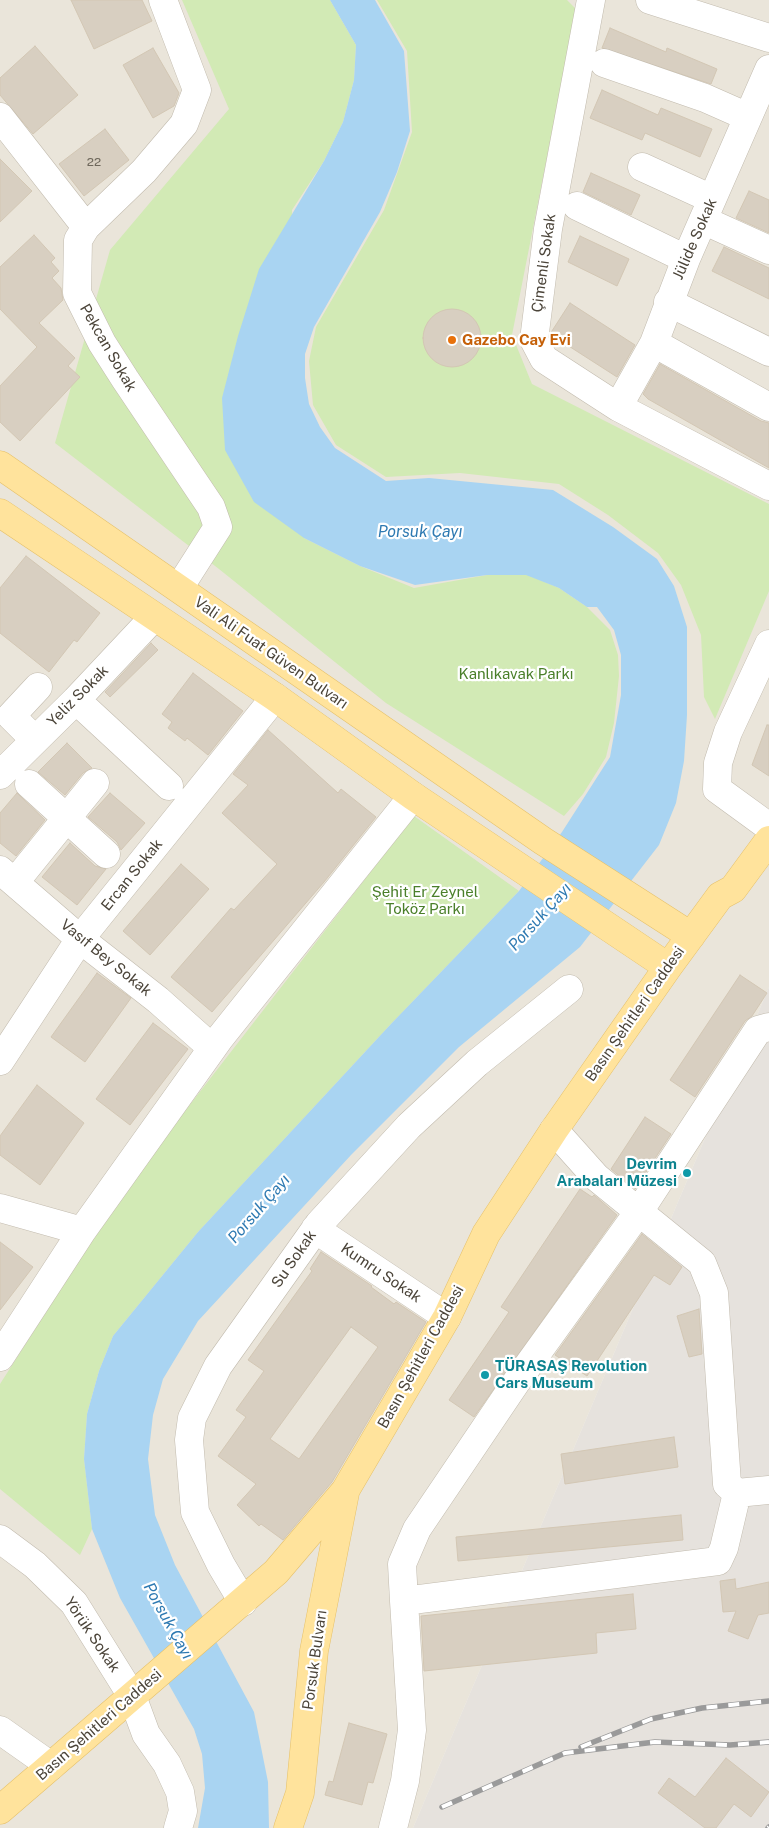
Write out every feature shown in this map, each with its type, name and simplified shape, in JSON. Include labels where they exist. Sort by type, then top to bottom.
[{"type":"main road","name":"Vali Ali Fuat Güven Bulvarı","points":[[0,465],[542,841],[691,936]]},
{"type":"main road","points":[[0,513],[275,697],[413,796],[668,967]]},
{"type":"main road","name":"Basın Şehitleri Caddesi","points":[[0,1810],[276,1572],[345,1491],[447,1317],[486,1234],[554,1130],[668,967],[720,896],[733,889],[768,828]]},
{"type":"main road","name":"Porsuk Bulvarı","points":[[288,1828],[300,1793],[314,1651],[345,1491]]},
{"type":"street","points":[[1,121],[86,227],[144,171],[184,124],[197,90],[163,0]]},
{"type":"street","name":"Çimenli Sokak","points":[[591,0],[548,230],[534,340],[544,359],[618,407],[769,486]]},
{"type":"street","points":[[650,0],[688,5],[769,38]]},
{"type":"street","points":[[604,63],[705,98],[756,113]]},
{"type":"street","name":"Jülide Sokak","points":[[618,407],[654,343],[668,302],[686,259],[756,113],[769,69]]},
{"type":"street","points":[[642,167],[769,250]]},
{"type":"street","points":[[577,206],[686,259]]},
{"type":"street","name":"Pekcan Sokak","points":[[86,227],[78,240],[77,293],[102,343],[151,421],[211,507],[218,527],[179,588]]},
{"type":"street","points":[[668,302],[769,352]]},
{"type":"street","points":[[654,343],[769,407]]},
{"type":"street","name":"Yeliz Sokak","points":[[1,773],[76,700],[154,617]]},
{"type":"street","points":[[768,828],[717,789],[718,763],[728,732],[769,644]]},
{"type":"street","points":[[35,740],[12,716],[38,687]]},
{"type":"street","name":"Ercan Sokak","points":[[0,1061],[80,939],[275,697]]},
{"type":"street","points":[[76,700],[169,786]]},
{"type":"street","points":[[7,876],[66,820],[95,783]]},
{"type":"street","points":[[29,784],[66,820],[106,854]]},
{"type":"street","points":[[0,1357],[82,1231],[248,999],[413,796]]},
{"type":"street","name":"Vasıf Bey Sokak","points":[[7,876],[80,939],[158,1000],[212,1048]]},
{"type":"street","name":"Su Sokak","points":[[243,1602],[221,1565],[195,1512],[189,1440],[192,1418],[218,1366],[315,1229],[410,1126],[476,1063],[569,989]]},
{"type":"street","points":[[393,1828],[405,1781],[412,1730],[402,1564],[417,1530],[519,1378],[640,1210],[758,1030],[769,1027]]},
{"type":"street","points":[[554,1130],[596,1177],[640,1210],[702,1263],[714,1293],[727,1484],[737,1493],[769,1490]]},
{"type":"street","points":[[0,1208],[82,1231]]},
{"type":"street","name":"Kumru Sokak","points":[[315,1229],[447,1317]]},
{"type":"street","points":[[404,1601],[718,1561],[724,1548],[737,1493]]},
{"type":"street","name":"Yörük Sokak","points":[[0,1539],[35,1565],[74,1603],[132,1696],[146,1734],[167,1764],[180,1792],[183,1811],[178,1828]]},
{"type":"street","points":[[0,1730],[51,1766]]},
{"type":"shaded area","points":[[0,0],[769,0],[769,987],[413,1828],[0,1828]]},
{"type":"shaded area","points":[[769,987],[769,1828],[413,1828]]},
{"type":"green space","name":"Kanlıkavak Parkı","points":[[182,0],[330,0],[356,45],[354,80],[343,122],[324,161],[292,210],[304,538],[360,566],[414,588],[487,575],[526,574],[559,588],[587,607],[610,630],[618,655],[619,676],[614,723],[606,757],[583,794],[564,816],[386,703],[219,569],[55,443],[110,250],[229,109]]},
{"type":"green space","points":[[377,0],[567,0],[576,9],[512,335],[532,384],[769,504],[769,591],[715,719],[704,697],[701,635],[681,585],[658,553],[608,515],[559,484],[460,473],[386,477],[336,445],[313,405],[309,361],[316,327],[384,210],[412,132],[407,51]]},
{"type":"green space","name":"Şehit Er Zeynel Toköz Parkı","points":[[414,816],[519,891],[390,1025],[198,1232],[113,1336],[99,1371],[87,1414],[84,1459],[92,1529],[80,1555],[0,1489],[0,1384],[126,1187]]},
{"type":"water","name":"Porsuk Çayı","points":[[330,0],[375,0],[404,51],[410,131],[397,172],[380,212],[314,327],[305,354],[305,378],[309,404],[320,427],[335,448],[386,481],[429,478],[553,490],[613,527],[657,559],[674,586],[687,627],[687,715],[684,761],[676,803],[659,845],[580,947],[459,1047],[351,1155],[198,1321],[163,1379],[153,1415],[148,1459],[155,1515],[175,1565],[254,1712],[268,1782],[269,1828],[198,1828],[205,1788],[202,1754],[194,1729],[120,1598],[92,1529],[84,1459],[87,1414],[99,1371],[113,1336],[198,1232],[390,1025],[519,891],[562,832],[610,757],[621,695],[621,655],[614,630],[597,607],[587,607],[559,588],[526,575],[487,575],[415,585],[360,566],[304,538],[254,502],[225,450],[222,398],[238,336],[259,269],[324,161],[343,122],[354,80],[356,45]]},
{"type":"building","points":[[71,0],[142,0],[152,21],[94,49]]},
{"type":"building","points":[[610,28],[666,52],[667,48],[717,69],[711,84],[602,48]]},
{"type":"building","points":[[35,46],[78,95],[33,134],[0,95],[0,78]]},
{"type":"building","points":[[153,48],[179,93],[174,106],[153,118],[123,65]]},
{"type":"building","points":[[602,90],[658,115],[661,108],[712,129],[700,157],[645,133],[642,140],[590,118]]},
{"type":"building","points":[[105,129],[129,160],[84,196],[59,164]]},
{"type":"building","points":[[0,159],[32,191],[0,222]]},
{"type":"building","points":[[591,173],[640,195],[631,215],[583,192]]},
{"type":"building","points":[[749,191],[769,200],[769,233],[736,218]]},
{"type":"building","points":[[34,235],[55,258],[51,262],[59,271],[52,278],[61,288],[63,300],[39,323],[75,358],[68,366],[80,377],[20,441],[0,422],[0,386],[37,347],[0,309],[0,267]]},
{"type":"building","points":[[580,236],[629,259],[617,286],[568,262]]},
{"type":"building","points":[[724,247],[769,268],[769,299],[712,271]]},
{"type":"building","points":[[570,303],[635,345],[617,377],[550,334]]},
{"type":"building","name":"Gazebo Cay Evi","points":[[446,309],[458,309],[473,317],[481,332],[481,344],[473,359],[458,367],[446,367],[431,359],[423,344],[423,332],[431,317]]},
{"type":"building","points":[[660,364],[761,421],[769,423],[769,468],[648,399],[643,394]]},
{"type":"building","points":[[26,556],[100,613],[77,642],[74,640],[49,672],[0,633],[0,588]]},
{"type":"building","points":[[151,643],[158,650],[110,697],[105,692]]},
{"type":"building","points":[[193,673],[243,711],[208,755],[187,738],[185,741],[168,728],[172,722],[162,714]]},
{"type":"building","points":[[767,725],[769,725],[769,776],[752,765]]},
{"type":"building","points":[[268,730],[338,793],[341,789],[376,817],[324,882],[212,1012],[171,977],[231,908],[234,910],[277,864],[222,813],[248,785],[233,774]]},
{"type":"building","points":[[67,743],[92,768],[83,773],[65,795],[38,772]]},
{"type":"building","points":[[17,793],[45,820],[16,856],[0,843],[0,813]]},
{"type":"building","points":[[110,793],[145,823],[121,850],[117,842],[88,817]]},
{"type":"building","points":[[70,843],[95,866],[106,869],[77,905],[42,877]]},
{"type":"building","points":[[181,864],[209,889],[150,955],[123,931]]},
{"type":"building","points":[[97,973],[131,998],[85,1062],[51,1037]]},
{"type":"building","points":[[740,975],[767,993],[752,1016],[745,1021],[695,1097],[670,1080]]},
{"type":"building","points":[[153,1023],[188,1049],[130,1125],[96,1099]]},
{"type":"building","points":[[37,1085],[84,1123],[40,1185],[0,1155],[0,1136]]},
{"type":"building","points":[[645,1117],[671,1134],[635,1189],[611,1169]]},
{"type":"building","points":[[580,1189],[592,1197],[594,1195],[617,1215],[474,1417],[449,1400],[509,1312],[501,1307]]},
{"type":"building","points":[[642,1234],[682,1267],[670,1285],[654,1275],[587,1376],[555,1355]]},
{"type":"building","points":[[0,1242],[33,1267],[0,1310]]},
{"type":"building","points":[[321,1252],[372,1286],[394,1304],[396,1302],[426,1322],[332,1482],[283,1540],[261,1524],[259,1526],[237,1505],[256,1484],[218,1456],[246,1417],[236,1410],[264,1371],[248,1360],[312,1271],[310,1269]],"holes":[[[351,1327],[378,1347],[299,1459],[270,1439]]]},
{"type":"building","points":[[699,1309],[702,1354],[689,1357],[677,1316]]},
{"type":"building","points":[[674,1437],[678,1467],[565,1484],[561,1454]]},
{"type":"building","points":[[681,1515],[683,1540],[458,1561],[456,1537]]},
{"type":"building","points":[[735,1579],[736,1589],[769,1582],[769,1613],[758,1615],[748,1639],[728,1631],[736,1611],[723,1612],[720,1581]]},
{"type":"building","points":[[633,1594],[636,1629],[596,1633],[597,1653],[424,1671],[421,1616]]},
{"type":"building","points":[[349,1723],[387,1734],[373,1783],[368,1782],[362,1805],[325,1795],[329,1781],[333,1782]]},
{"type":"building","points":[[726,1758],[769,1792],[751,1817],[734,1804],[716,1828],[705,1828],[658,1793],[669,1778],[695,1797]]},
{"type":"railway","points":[[581,1747],[651,1719],[702,1708],[769,1701]]},
{"type":"railway","points":[[442,1807],[565,1753],[655,1742],[730,1745],[769,1742]]},
{"type":"place","name":"Gazebo Cay Evi","points":[[452,340]]},
{"type":"place","name":"Devrim Arabaları Müzesi","points":[[687,1173]]},
{"type":"place","name":"TÜRASAŞ Revolution Cars Museum","points":[[485,1375]]}]
